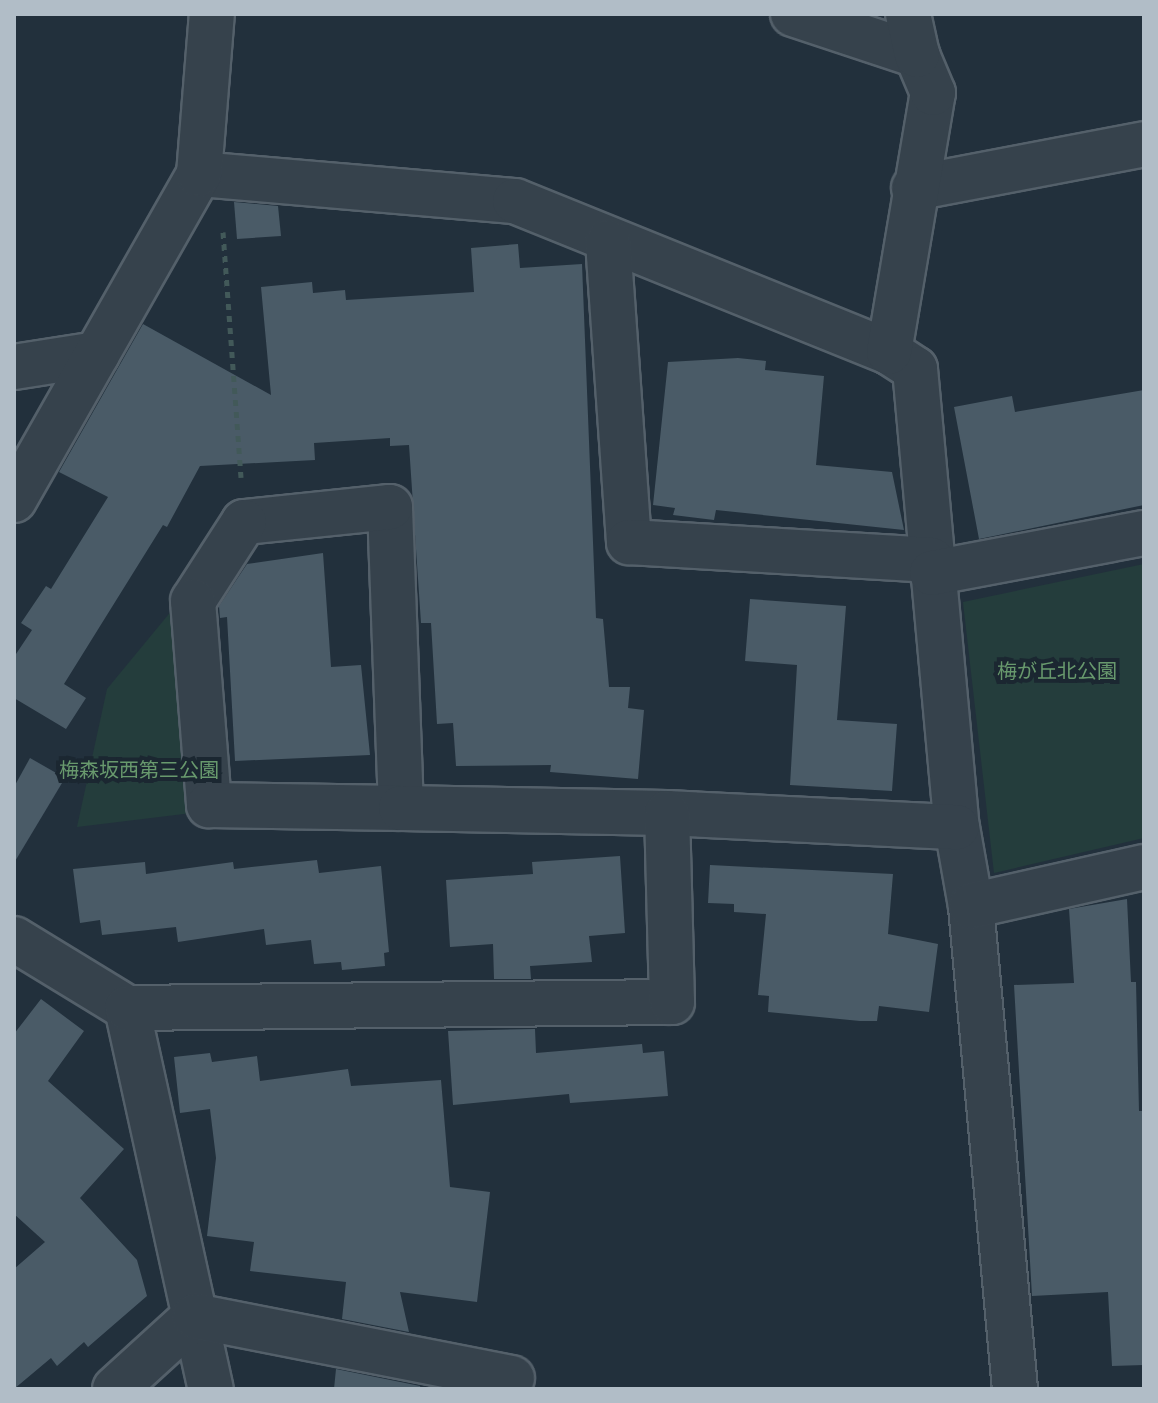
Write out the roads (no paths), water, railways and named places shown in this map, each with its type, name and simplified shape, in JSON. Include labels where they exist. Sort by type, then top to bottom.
[{"type":"street","points":[[14,500],[97,354],[209,175],[212,14]]},
{"type":"street","points":[[793,14],[913,35],[933,93],[914,188],[889,352]]},
{"type":"street","points":[[914,188],[1144,144]]},
{"type":"street","points":[[209,175],[515,201],[608,242],[889,352],[915,369],[957,827],[971,906],[1015,1389]]},
{"type":"street","points":[[608,242],[629,542],[932,566],[1144,533]]},
{"type":"street","points":[[14,367],[97,354]]},
{"type":"street","points":[[401,808],[390,507],[244,522],[193,601],[209,805],[667,813],[957,827]]},
{"type":"street","points":[[14,939],[127,1008],[672,1002],[667,813]]},
{"type":"street","points":[[971,906],[1144,867]]},
{"type":"street","points":[[127,1008],[211,1389]]},
{"type":"street","points":[[195,1316],[512,1378]]},
{"type":"street","points":[[115,1389],[195,1316]]},
{"type":"park label","name":"梅が丘北公園","points":[[1057,671]]},
{"type":"park label","name":"梅森坂西第三公園","points":[[139,770]]}]
